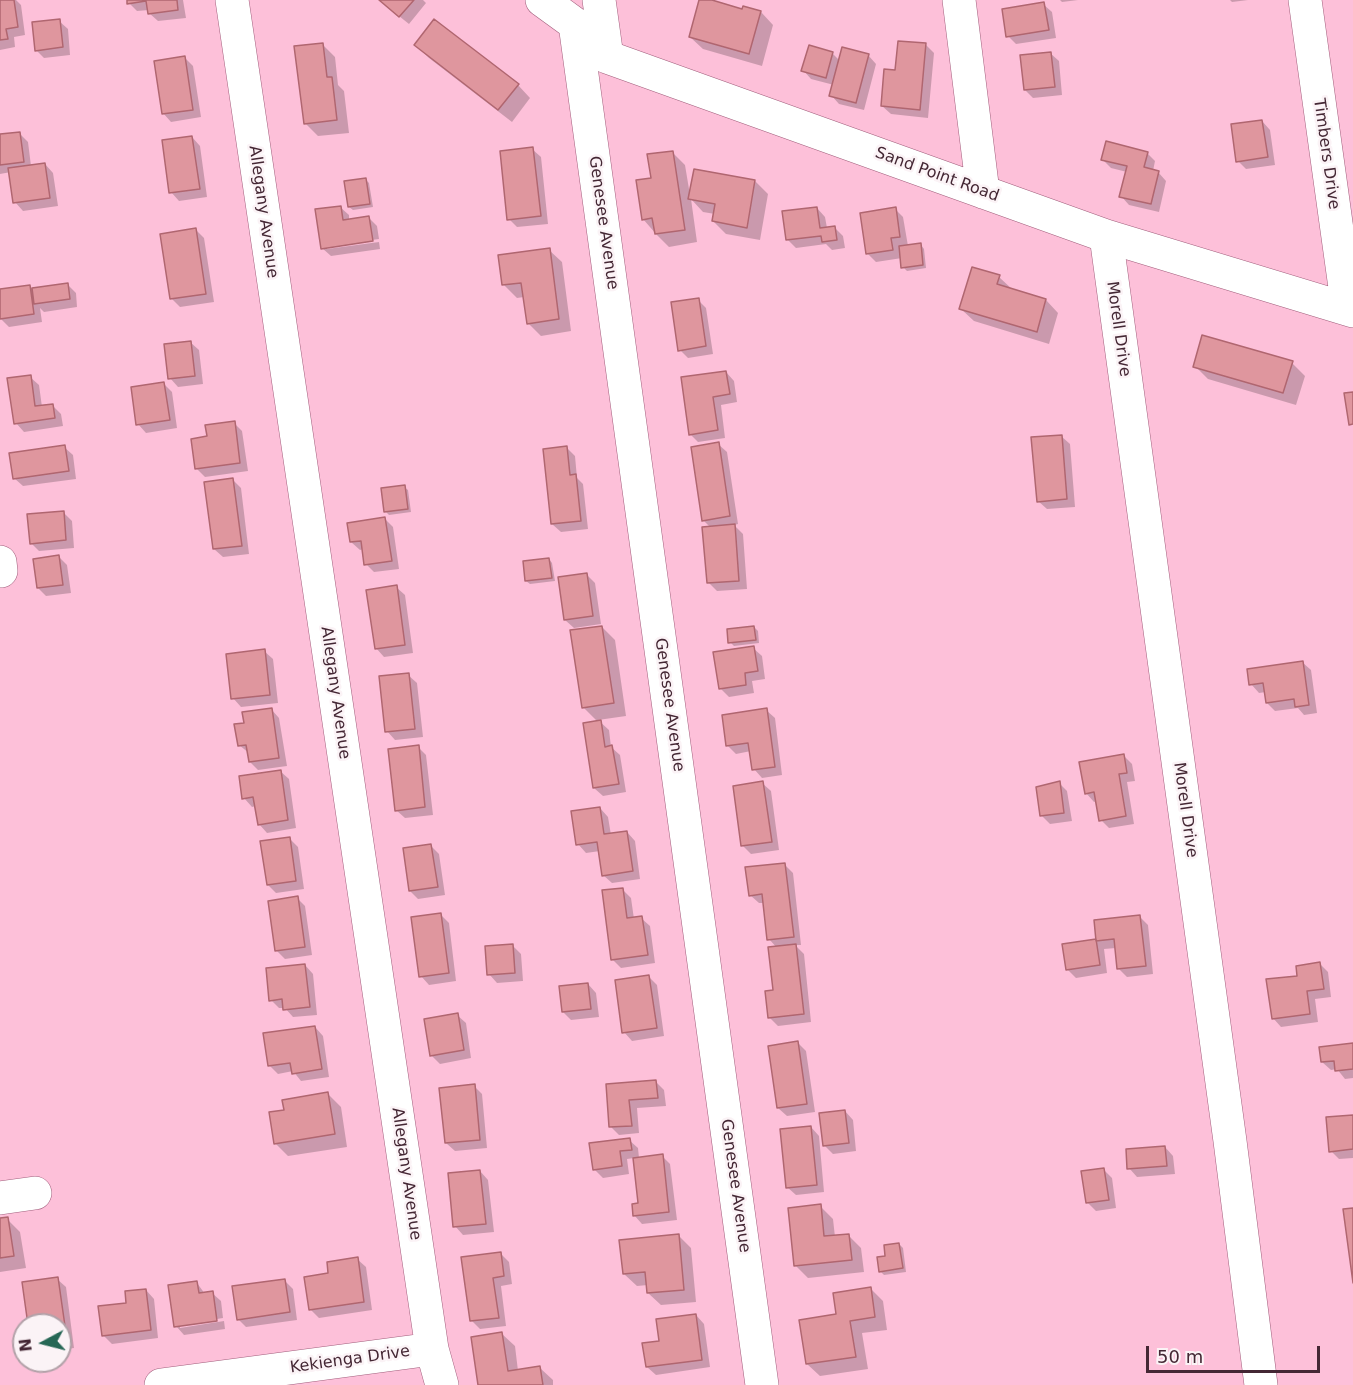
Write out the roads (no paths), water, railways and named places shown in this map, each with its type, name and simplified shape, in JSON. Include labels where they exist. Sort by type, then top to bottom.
[{"type":"street","name":"Allegany Avenue","points":[[232,0],[432,1349],[442,1385]]},
{"type":"street","name":"Sand Point Road","points":[[542,0],[575,24],[607,57],[1106,236],[1350,310]]},
{"type":"street","points":[[599,0],[607,57]]},
{"type":"street","points":[[959,0],[983,192]]},
{"type":"street","name":"Timbers Drive","points":[[1305,0],[1350,310]]},
{"type":"street","name":"Genesee Avenue","points":[[575,24],[762,1385]]},
{"type":"street","name":"Morell Drive","points":[[1106,236],[1230,1141],[1261,1385]]},
{"type":"street","points":[[0,1198],[35,1193]]},
{"type":"street","name":"Kekienga Drive","points":[[161,1385],[432,1349]]}]
